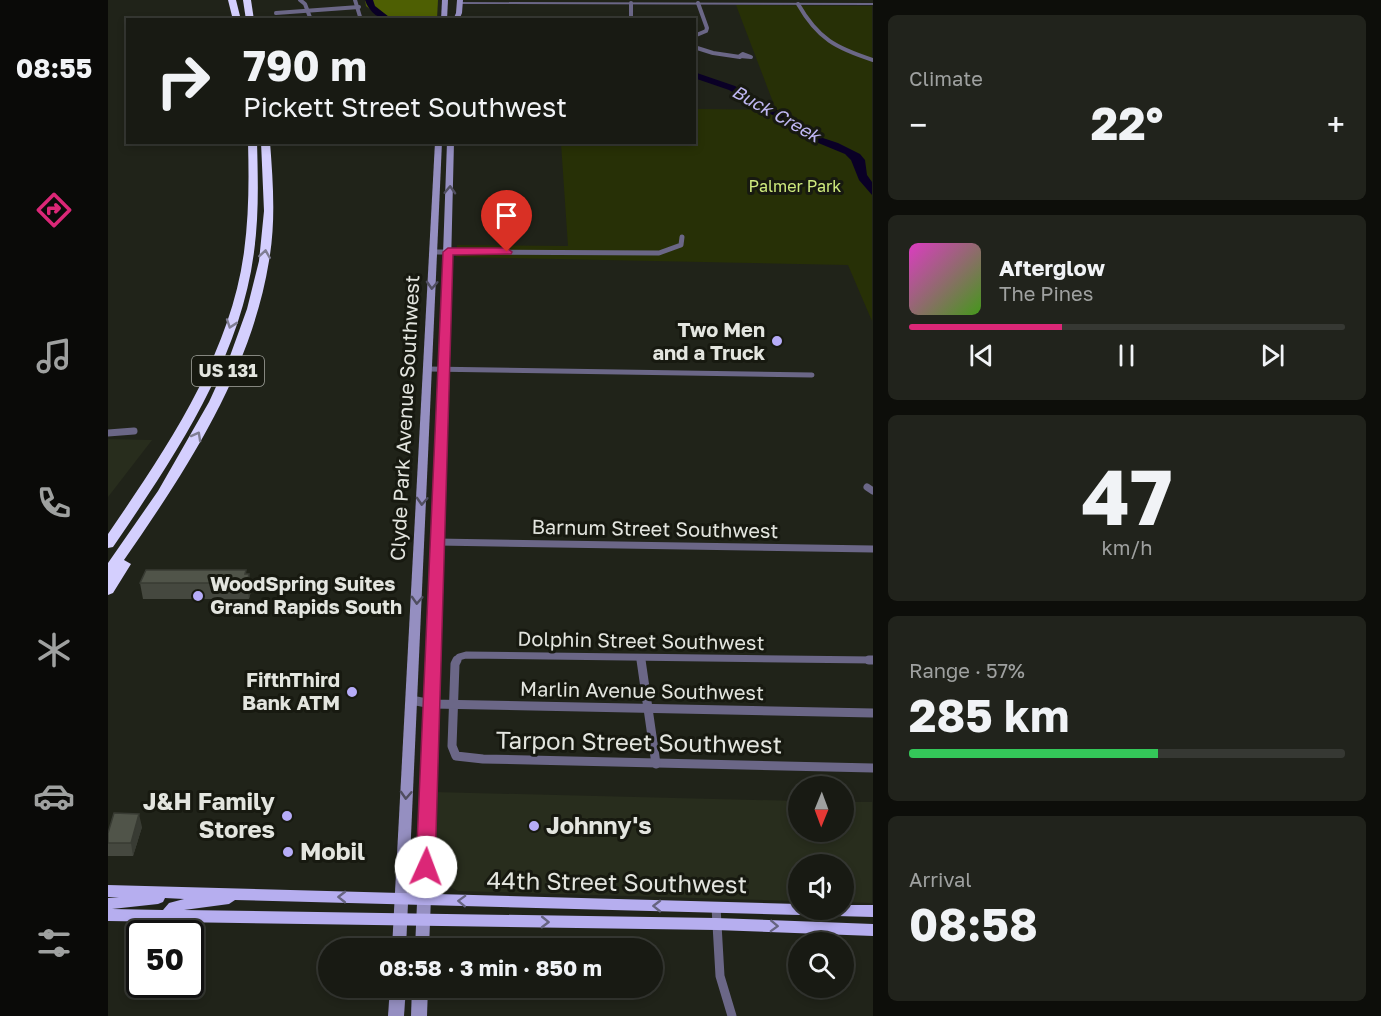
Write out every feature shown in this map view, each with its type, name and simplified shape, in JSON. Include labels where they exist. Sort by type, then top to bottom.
[{"type":"highway","points":[[232,0],[237,18]]},
{"type":"highway","points":[[237,0],[238,18]]},
{"type":"highway","points":[[247,0],[250,18]]},
{"type":"highway","points":[[257,6],[257,18]]},
{"type":"highway","name":"US 131","points":[[108,544],[145,491],[200,397],[227,334],[251,254],[255,211],[252,144]]},
{"type":"highway","name":"US 131","points":[[108,573],[183,460],[233,360],[248,323],[261,273],[269,210],[264,144]]},
{"type":"highway","points":[[108,590],[183,460]]},
{"type":"highway","points":[[108,534],[145,491]]},
{"type":"main road","points":[[444,18],[446,0],[460,1],[456,18]]},
{"type":"main road","points":[[439,147],[451,147]]},
{"type":"main road","name":"Clyde Park Avenue Southwest","points":[[399,938],[439,147]]},
{"type":"main road","name":"Clyde Park Avenue Southwest","points":[[422,938],[451,147]]},
{"type":"main road","points":[[435,222],[449,222]]},
{"type":"main road","points":[[424,452],[429,471],[441,472]]},
{"type":"main road","name":"44th Street Southwest","points":[[108,891],[873,911]]},
{"type":"main road","points":[[108,904],[162,898],[171,893]]},
{"type":"main road","points":[[167,915],[181,905],[219,901],[241,894]]},
{"type":"main road","name":"44th Street Southwest","points":[[108,915],[716,924],[873,930]]},
{"type":"main road","points":[[396,1016],[397,998]]},
{"type":"main road","points":[[419,1016],[420,998]]},
{"type":"street","points":[[300,0],[305,4],[310,18]]},
{"type":"street","points":[[355,0],[361,18]]},
{"type":"street","points":[[468,0],[481,2]]},
{"type":"street","points":[[460,1],[873,4]]},
{"type":"street","points":[[631,3],[631,18]]},
{"type":"street","points":[[696,35],[706,32],[707,28],[698,3]]},
{"type":"street","points":[[798,4],[811,28],[822,38],[843,50],[873,60]]},
{"type":"street","points":[[276,13],[359,7]]},
{"type":"street","points":[[696,48],[740,57]]},
{"type":"street","points":[[434,252],[659,254],[681,245],[682,237]]},
{"type":"street","points":[[429,369],[812,375]]},
{"type":"street","points":[[108,433],[134,431]]},
{"type":"street","name":"Barnum Street Southwest","points":[[437,542],[873,549]]},
{"type":"street","name":"Dolphin Street Southwest","points":[[453,705],[456,661],[463,656],[873,660]]},
{"type":"street","points":[[641,658],[656,764]]},
{"type":"street","name":"Marlin Avenue Southwest","points":[[411,700],[453,705],[873,713]]},
{"type":"street","name":"Tarpon Street Southwest","points":[[453,705],[452,746],[456,756],[483,759],[656,764],[873,768]]},
{"type":"street","points":[[716,908],[720,976],[732,1016]]},
{"type":"shaded area","points":[[108,439],[152,440],[108,497]]},
{"type":"shaded area","points":[[434,792],[788,801],[788,842],[854,842],[854,802],[872,802],[872,903],[854,902],[854,854],[788,854],[788,901],[458,891],[435,879]]},
{"type":"green space","points":[[365,0],[438,0],[437,18],[381,18],[366,6]]},
{"type":"green space","name":"Palmer Park","points":[[736,5],[872,6],[872,321],[848,265],[456,257],[457,245],[568,246],[561,144],[696,144],[696,109],[776,110]]},
{"type":"water","points":[[763,100],[771,107],[792,117],[808,133],[838,143],[860,154],[865,160],[867,175],[872,182],[872,195],[859,180],[851,160],[845,154],[794,133],[788,123],[751,104]]},
{"type":"building","points":[[146,570],[246,570],[245,574],[249,574],[247,583],[140,583]]},
{"type":"building","points":[[114,813],[139,814],[131,843],[108,843],[108,833]]},
{"type":"waterway","name":"Buck Creek","points":[[369,0],[371,7],[386,18]]},
{"type":"waterway","name":"Buck Creek","points":[[696,76],[732,88],[774,111]]},
{"type":"place","name":"Two Men and a Truck","points":[[777,341]]},
{"type":"place","name":"WoodSpring Suites Grand Rapids South","points":[[198,596]]},
{"type":"place","name":"FifthThird Bank ATM","points":[[352,692]]},
{"type":"place","name":"J&H Family Stores","points":[[287,816]]},
{"type":"place","name":"Johnny's","points":[[534,826]]},
{"type":"place","name":"Mobil","points":[[288,852]]},
{"type":"route","points":[[426,867],[448,252],[507,252]]}]
